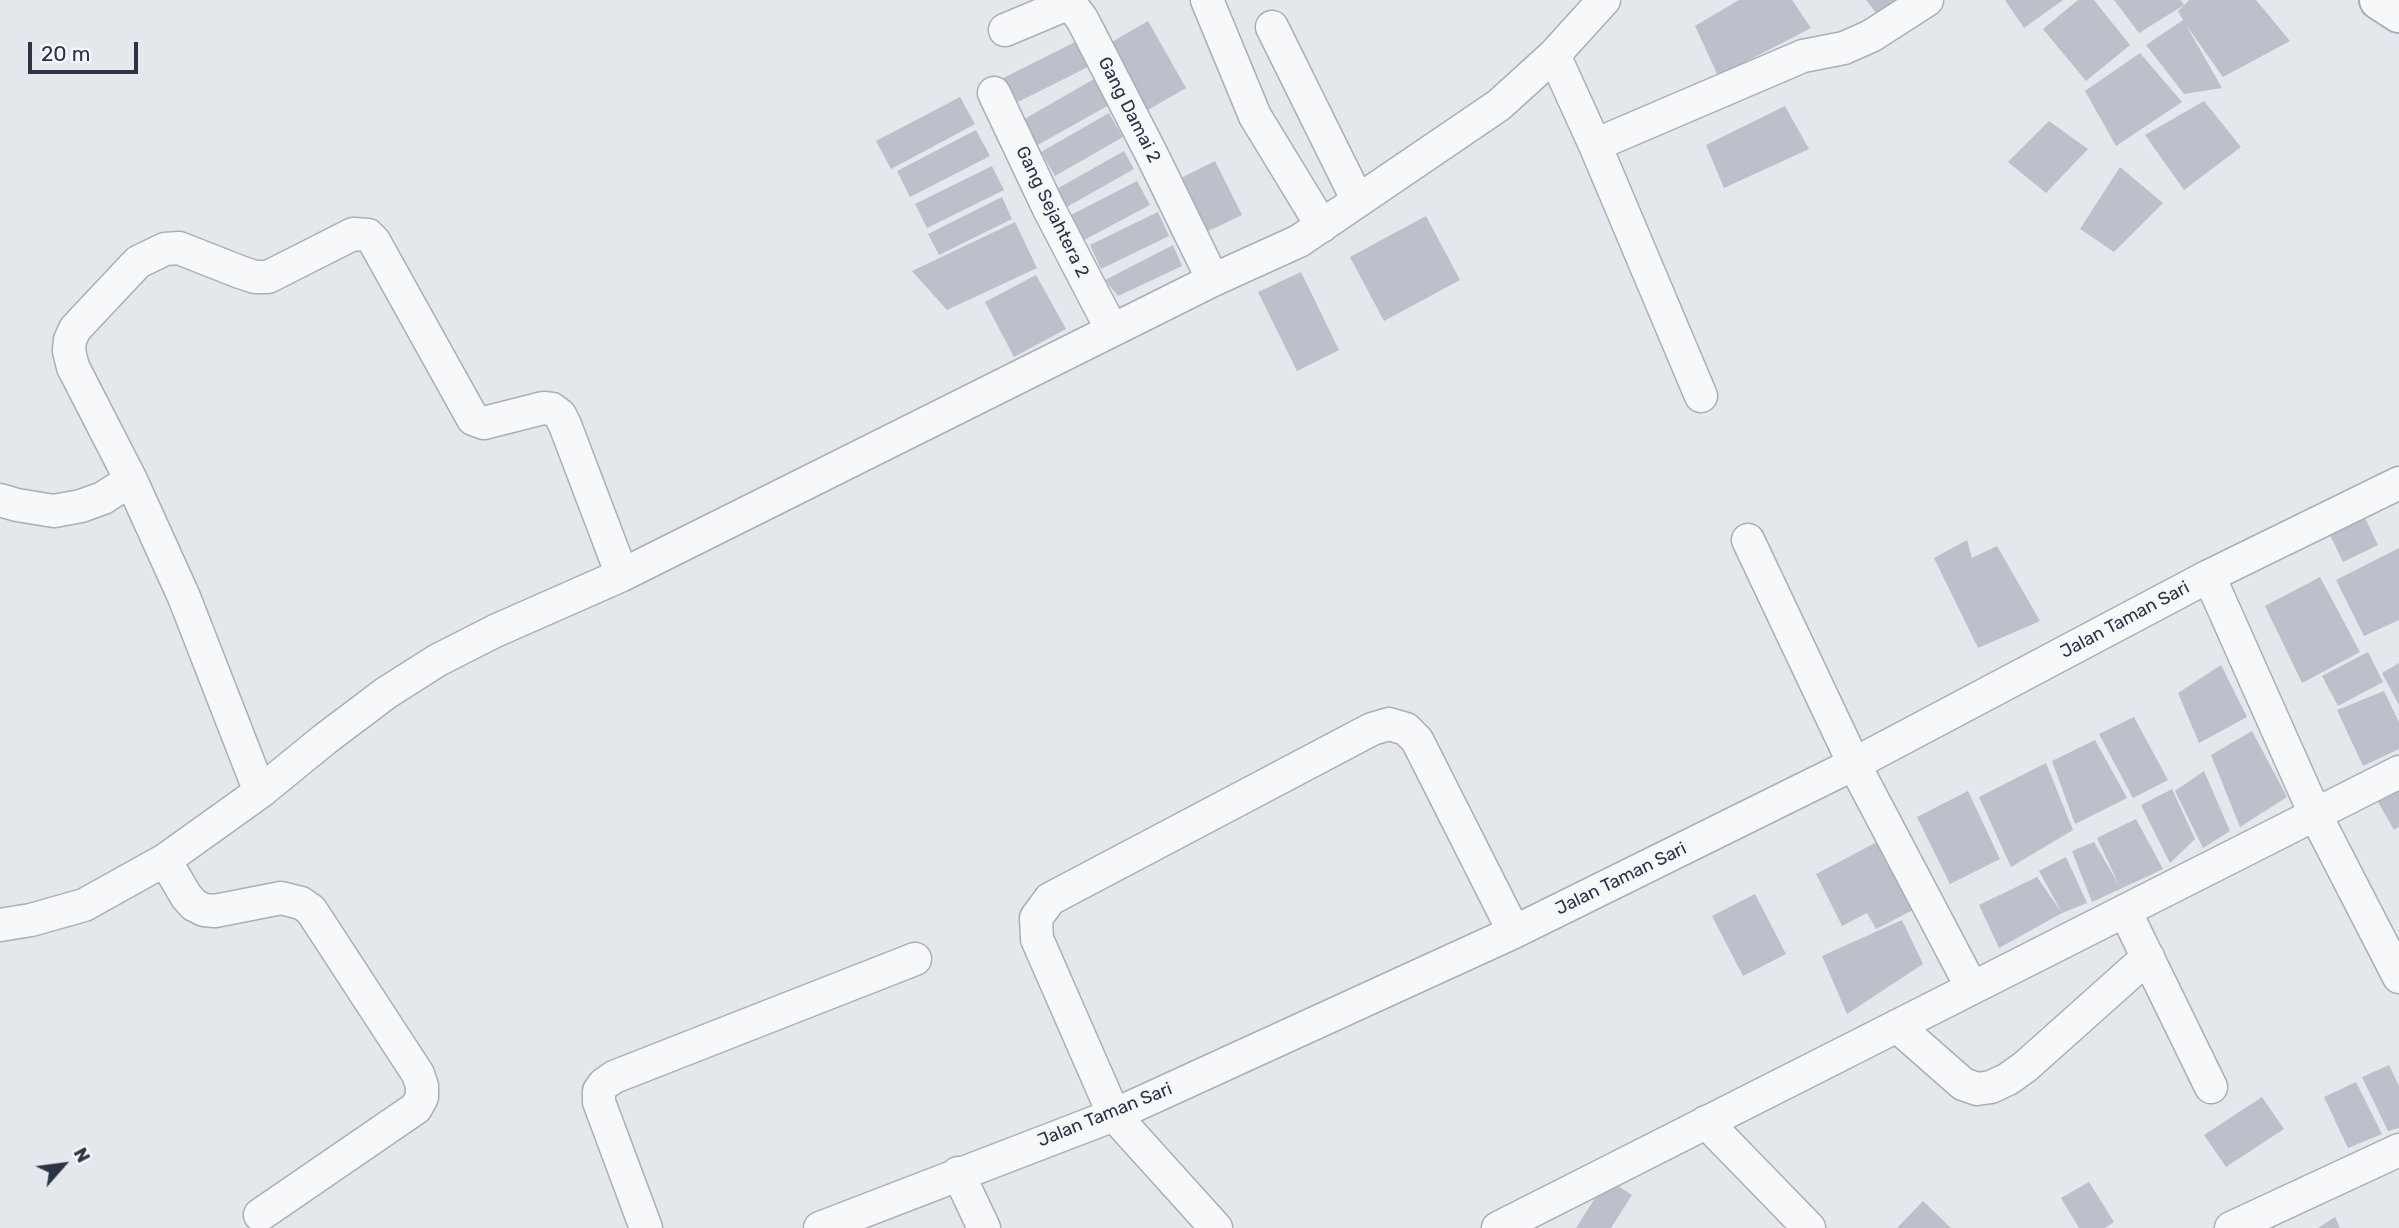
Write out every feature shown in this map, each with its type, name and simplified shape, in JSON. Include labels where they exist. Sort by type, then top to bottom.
[{"type":"street","points":[[1207,0],[1255,116],[1322,226]]},
{"type":"street","points":[[0,925],[31,920],[83,905],[164,860],[260,792],[365,708],[438,660],[495,631],[622,575],[1213,280],[1299,241],[1499,105],[1554,55],[1604,0]]},
{"type":"street","points":[[1595,145],[1803,56],[1844,48],[1871,36],[1927,0]]},
{"type":"street","points":[[2379,0],[2399,13]]},
{"type":"street","name":"Gang Damai 2","points":[[1005,30],[1062,6],[1070,7],[1083,19],[1213,280]]},
{"type":"street","points":[[1272,27],[1358,201]]},
{"type":"street","points":[[1554,55],[1702,397]]},
{"type":"street","name":"Gang Sejahtera 2","points":[[994,93],[1048,207],[1112,330]]},
{"type":"street","points":[[260,792],[184,597],[131,480],[73,367],[69,351],[75,329],[138,262],[165,249],[186,250],[255,277],[268,277],[353,234],[368,235],[374,241],[473,418],[484,423],[543,408],[552,409],[560,415],[622,575]]},
{"type":"street","points":[[0,500],[54,511],[103,498],[131,480]]},
{"type":"street","name":"Jalan Taman Sari","points":[[820,1228],[1114,1115],[1514,932],[1854,764],[2209,576],[2399,483]]},
{"type":"street","points":[[1748,540],[1854,764],[1972,988]]},
{"type":"street","points":[[2209,576],[2315,814],[2399,977]]},
{"type":"street","points":[[1216,1228],[1114,1115],[1037,939],[1037,918],[1050,898],[1372,729],[1389,724],[1406,729],[1417,740],[1514,932]]},
{"type":"street","points":[[1508,1226],[1706,1122],[2399,772]]},
{"type":"street","points":[[164,860],[186,896],[194,905],[204,910],[215,911],[281,898],[301,902],[311,910],[418,1073],[422,1087],[422,1097],[416,1108],[260,1215]]},
{"type":"street","points":[[2125,911],[2211,1087]]},
{"type":"street","points":[[1897,1026],[1963,1084],[1977,1089],[1991,1087],[2026,1066],[2148,957]]},
{"type":"street","points":[[646,1228],[599,1102],[604,1084],[614,1077],[915,959]]},
{"type":"street","points":[[1706,1122],[1809,1228]]},
{"type":"street","points":[[2231,1228],[2399,1150]]},
{"type":"street","points":[[958,1174],[984,1228]]},
{"type":"building","points":[[1739,0],[1792,0],[1811,28],[1718,76],[1695,26]]},
{"type":"building","points":[[1866,0],[1911,0],[1883,22]]},
{"type":"building","points":[[2005,0],[2063,0],[2024,28]]},
{"type":"building","points":[[2078,0],[2094,0],[2130,45],[2086,81],[2043,29]]},
{"type":"building","points":[[2114,0],[2181,0],[2184,5],[2139,33]]},
{"type":"building","points":[[2189,0],[2256,0],[2290,41],[2223,77],[2186,25],[2222,88],[2184,94],[2146,45],[2183,20],[2178,11]]},
{"type":"building","points":[[1148,21],[1186,88],[1146,111],[1110,43]]},
{"type":"building","points":[[1077,41],[1090,66],[1014,104],[1001,79]]},
{"type":"building","points":[[2140,53],[2182,102],[2116,146],[2085,91]]},
{"type":"building","points":[[1094,79],[1109,105],[1036,146],[1021,121]]},
{"type":"building","points":[[960,97],[975,124],[891,169],[876,141]]},
{"type":"building","points":[[2204,101],[2241,147],[2184,190],[2145,135]]},
{"type":"building","points":[[1785,106],[1809,149],[1724,188],[1706,145]]},
{"type":"building","points":[[1109,113],[1123,137],[1055,176],[1041,152]]},
{"type":"building","points":[[2049,121],[2088,149],[2046,193],[2008,162]]},
{"type":"building","points":[[976,130],[990,156],[910,197],[897,171]]},
{"type":"building","points":[[1124,151],[1134,169],[1065,208],[1055,190]]},
{"type":"building","points":[[1215,161],[1242,215],[1196,237],[1169,184]]},
{"type":"building","points":[[992,166],[1004,190],[927,228],[915,204]]},
{"type":"building","points":[[2120,167],[2163,203],[2114,252],[2080,229]]},
{"type":"building","points":[[1137,181],[1150,205],[1084,240],[1071,215]]},
{"type":"building","points":[[1002,197],[1012,219],[939,255],[928,234]]},
{"type":"building","points":[[1158,212],[1169,236],[1101,269],[1090,245]]},
{"type":"building","points":[[1426,216],[1460,280],[1384,321],[1350,257]]},
{"type":"building","points":[[1015,222],[1037,268],[947,310],[912,271]]},
{"type":"building","points":[[1173,245],[1182,266],[1118,296],[1105,280]]},
{"type":"building","points":[[1301,272],[1339,350],[1297,371],[1258,292]]},
{"type":"building","points":[[1036,275],[1066,329],[1014,357],[985,302]]},
{"type":"building","points":[[2365,518],[2378,545],[2343,562],[2330,535]]},
{"type":"building","points":[[1967,540],[1972,558],[1997,546],[2040,621],[1978,648],[1934,558]]},
{"type":"building","points":[[2399,548],[2399,620],[2364,636],[2336,580]]},
{"type":"building","points":[[2320,577],[2360,652],[2302,683],[2265,606]]},
{"type":"building","points":[[2368,652],[2383,682],[2338,706],[2322,676]]},
{"type":"building","points":[[2399,663],[2399,705],[2382,673]]},
{"type":"building","points":[[2221,665],[2247,717],[2199,743],[2178,693]]},
{"type":"building","points":[[2384,691],[2399,722],[2399,749],[2363,766],[2337,710]]},
{"type":"building","points":[[2134,717],[2168,780],[2133,798],[2099,734]]},
{"type":"building","points":[[2252,731],[2287,797],[2240,827],[2211,755]]},
{"type":"building","points":[[2095,740],[2127,798],[2075,824],[2052,761]]},
{"type":"building","points":[[2046,763],[2073,830],[2011,867],[1979,797]]},
{"type":"building","points":[[2204,771],[2230,831],[2203,848],[2175,791]]},
{"type":"building","points":[[2172,789],[2195,839],[2170,863],[2141,805]]},
{"type":"building","points":[[2399,790],[2399,827],[2394,830],[2378,802]]},
{"type":"building","points":[[1968,791],[2000,859],[1950,884],[1917,817]]},
{"type":"building","points":[[2136,819],[2163,869],[2092,902],[2072,851],[2094,842],[2119,885],[2097,838]]},
{"type":"building","points":[[1879,841],[1915,909],[1876,929],[1867,913],[1842,926],[1816,874]]},
{"type":"building","points":[[2066,857],[2087,903],[2062,913],[2039,871]]},
{"type":"building","points":[[2037,877],[2062,913],[1999,948],[1979,905]]},
{"type":"building","points":[[1755,894],[1786,954],[1743,976],[1712,916]]},
{"type":"building","points":[[1902,920],[1923,964],[1847,1014],[1822,956]]},
{"type":"building","points":[[2389,1065],[2399,1086],[2399,1128],[2388,1131],[2362,1077]]},
{"type":"building","points":[[2356,1082],[2382,1134],[2348,1148],[2324,1097]]},
{"type":"building","points":[[2262,1097],[2284,1129],[2226,1167],[2204,1135]]},
{"type":"building","points":[[1607,1179],[1632,1195],[1611,1228],[1576,1228]]},
{"type":"building","points":[[2089,1182],[2114,1222],[2105,1228],[2079,1228],[2061,1198]]},
{"type":"building","points":[[1923,1201],[1951,1228],[1897,1228]]},
{"type":"building","points":[[2335,1217],[2340,1228],[2318,1228]]}]
